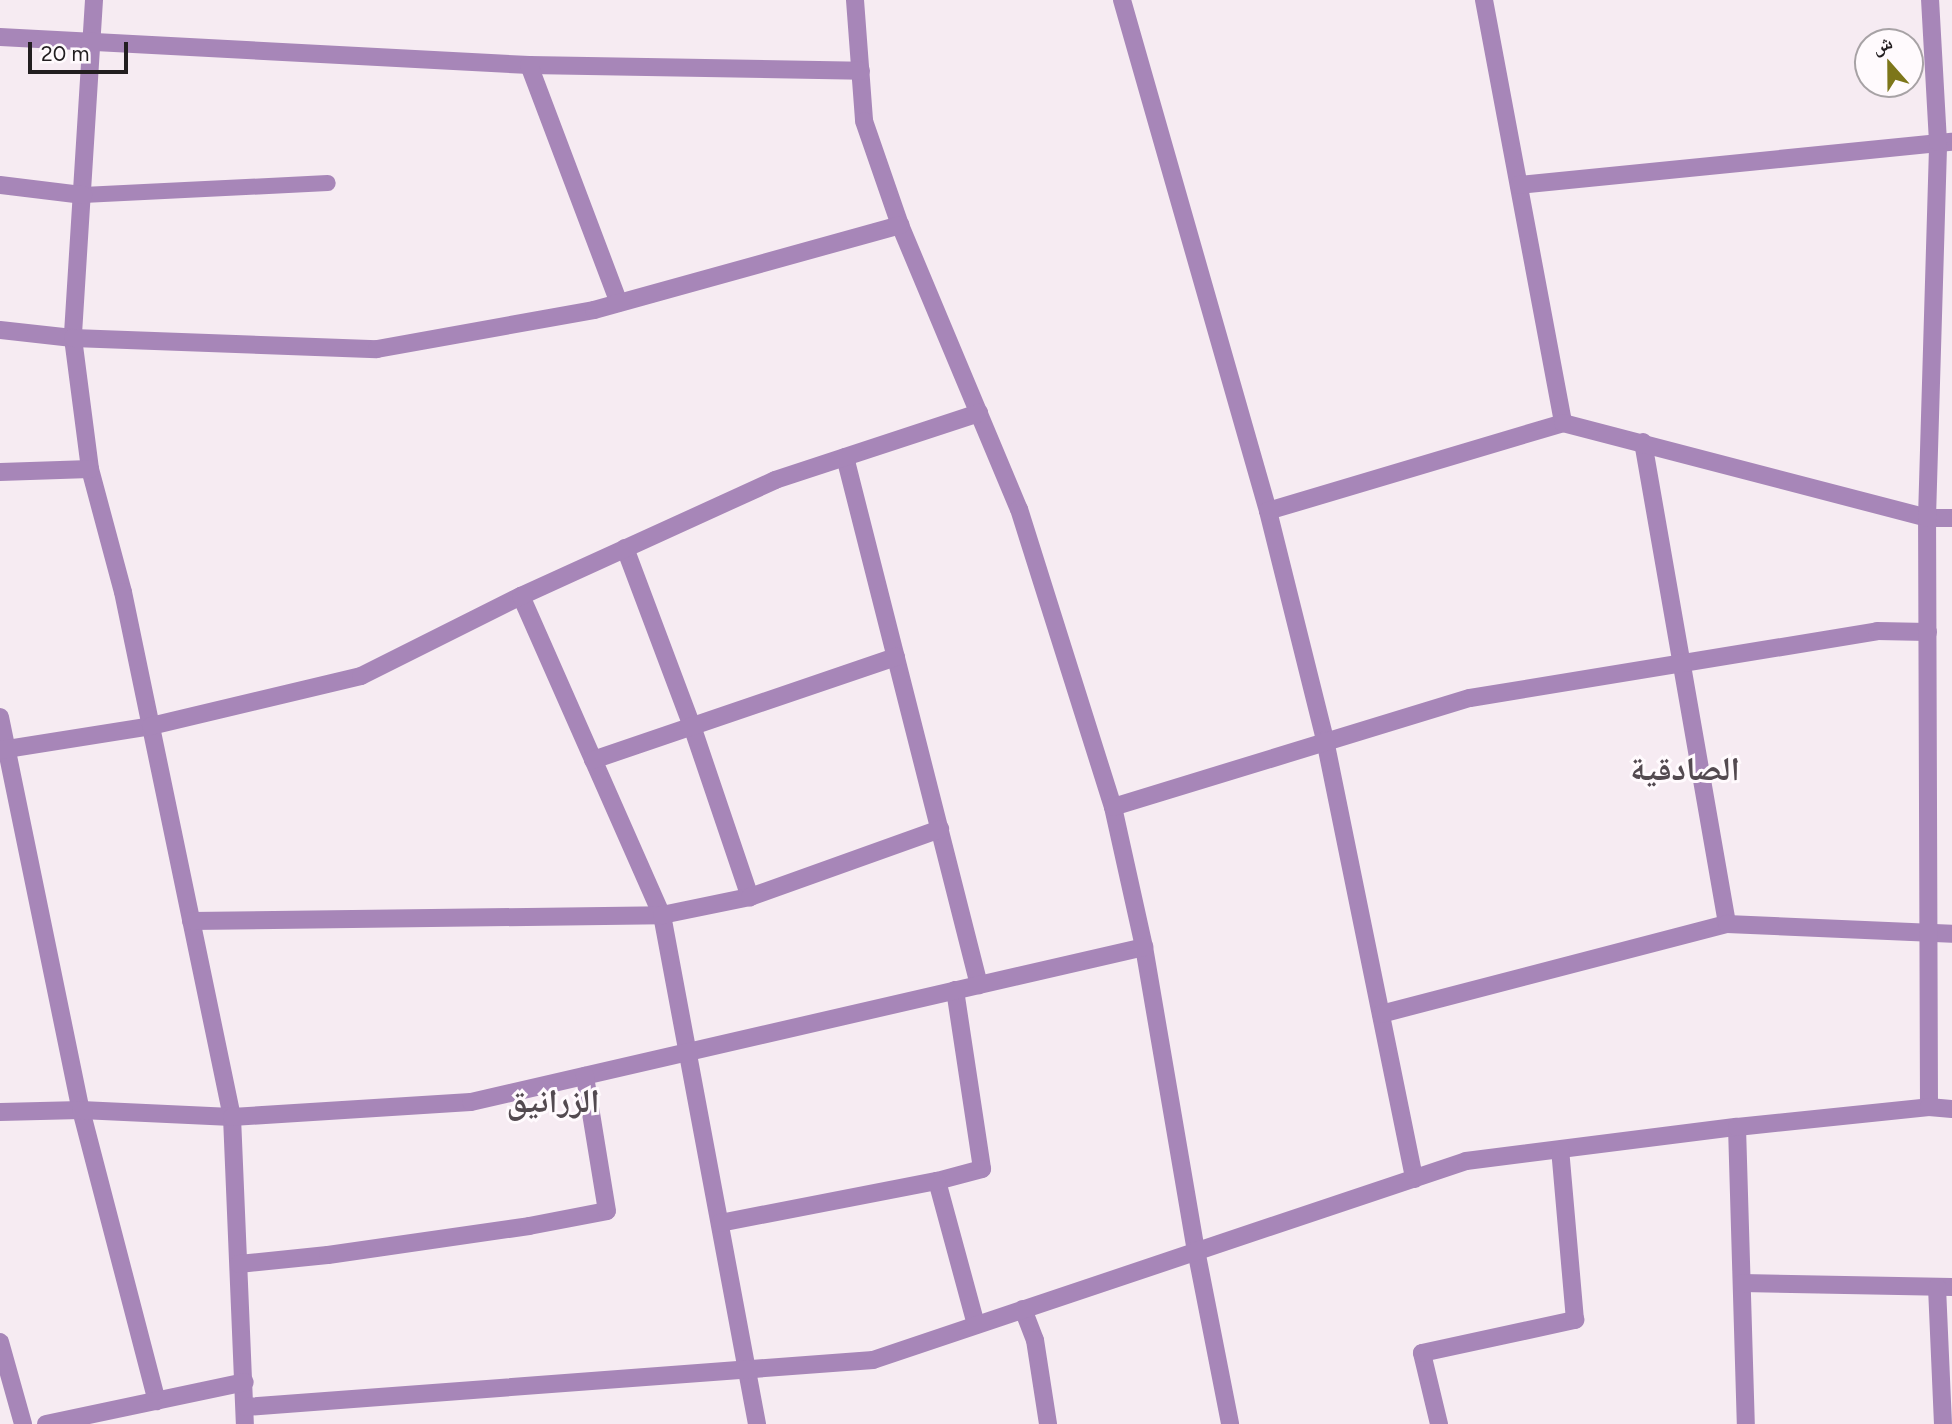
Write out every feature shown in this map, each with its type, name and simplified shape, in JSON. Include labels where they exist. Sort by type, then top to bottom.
[{"type":"street","points":[[94,0],[73,338],[90,470],[123,592],[232,1117],[246,1415],[873,1360],[1466,1161],[1737,1127],[1928,1107],[1952,1109]]},
{"type":"street","points":[[855,0],[864,121],[900,225],[1019,509],[1113,807],[1144,947],[1196,1250],[1230,1424]]},
{"type":"street","points":[[1122,0],[1268,512],[1325,740],[1414,1179]]},
{"type":"street","points":[[1485,0],[1563,423]]},
{"type":"street","points":[[1928,1107],[1927,518],[1945,142],[1930,0]]},
{"type":"street","points":[[0,37],[92,44],[529,65],[861,71]]},
{"type":"street","points":[[529,65],[620,303]]},
{"type":"street","points":[[1519,185],[1945,142]]},
{"type":"street","points":[[0,185],[83,195]]},
{"type":"street","points":[[0,330],[73,338],[377,349],[620,303],[900,225]]},
{"type":"street","points":[[3,749],[150,726],[361,676],[521,596],[775,480],[979,413]]},
{"type":"street","points":[[1268,512],[1563,423],[1927,518],[1952,518]]},
{"type":"street","points":[[1643,442],[1727,924]]},
{"type":"street","points":[[845,457],[979,985]]},
{"type":"street","points":[[0,472],[90,470]]},
{"type":"street","points":[[625,548],[692,726],[750,897]]},
{"type":"street","points":[[521,596],[662,915],[757,1424]]},
{"type":"street","points":[[1113,807],[1325,740],[1471,698],[1877,631],[1928,632]]},
{"type":"street","points":[[593,760],[896,657]]},
{"type":"street","points":[[0,717],[3,749],[81,1110],[157,1401]]},
{"type":"street","points":[[191,921],[662,915],[750,897],[940,829]]},
{"type":"street","points":[[1381,1014],[1727,924],[1952,934]]},
{"type":"street","points":[[0,1112],[81,1110],[232,1117],[471,1102],[1144,947]]},
{"type":"street","points":[[719,1223],[937,1181],[982,1168],[955,990]]},
{"type":"street","points":[[239,1264],[328,1255],[529,1226],[607,1211],[585,1076]]},
{"type":"street","points":[[1737,1127],[1746,1424]]},
{"type":"street","points":[[1439,1424],[1422,1353],[1574,1320],[1560,1150]]},
{"type":"street","points":[[937,1181],[976,1325]]},
{"type":"street","points":[[1742,1283],[1944,1287],[1943,1424]]},
{"type":"street","points":[[1023,1309],[1035,1340],[1048,1424]]},
{"type":"street","points":[[0,1342],[23,1424]]},
{"type":"street","points":[[46,1424],[245,1382]]},
{"type":"lane","points":[[83,195],[328,183]]},
{"type":"district","name":"الصادقية","points":[[1685,769]]},
{"type":"district","name":"الزرانيق","points":[[553,1101]]}]
